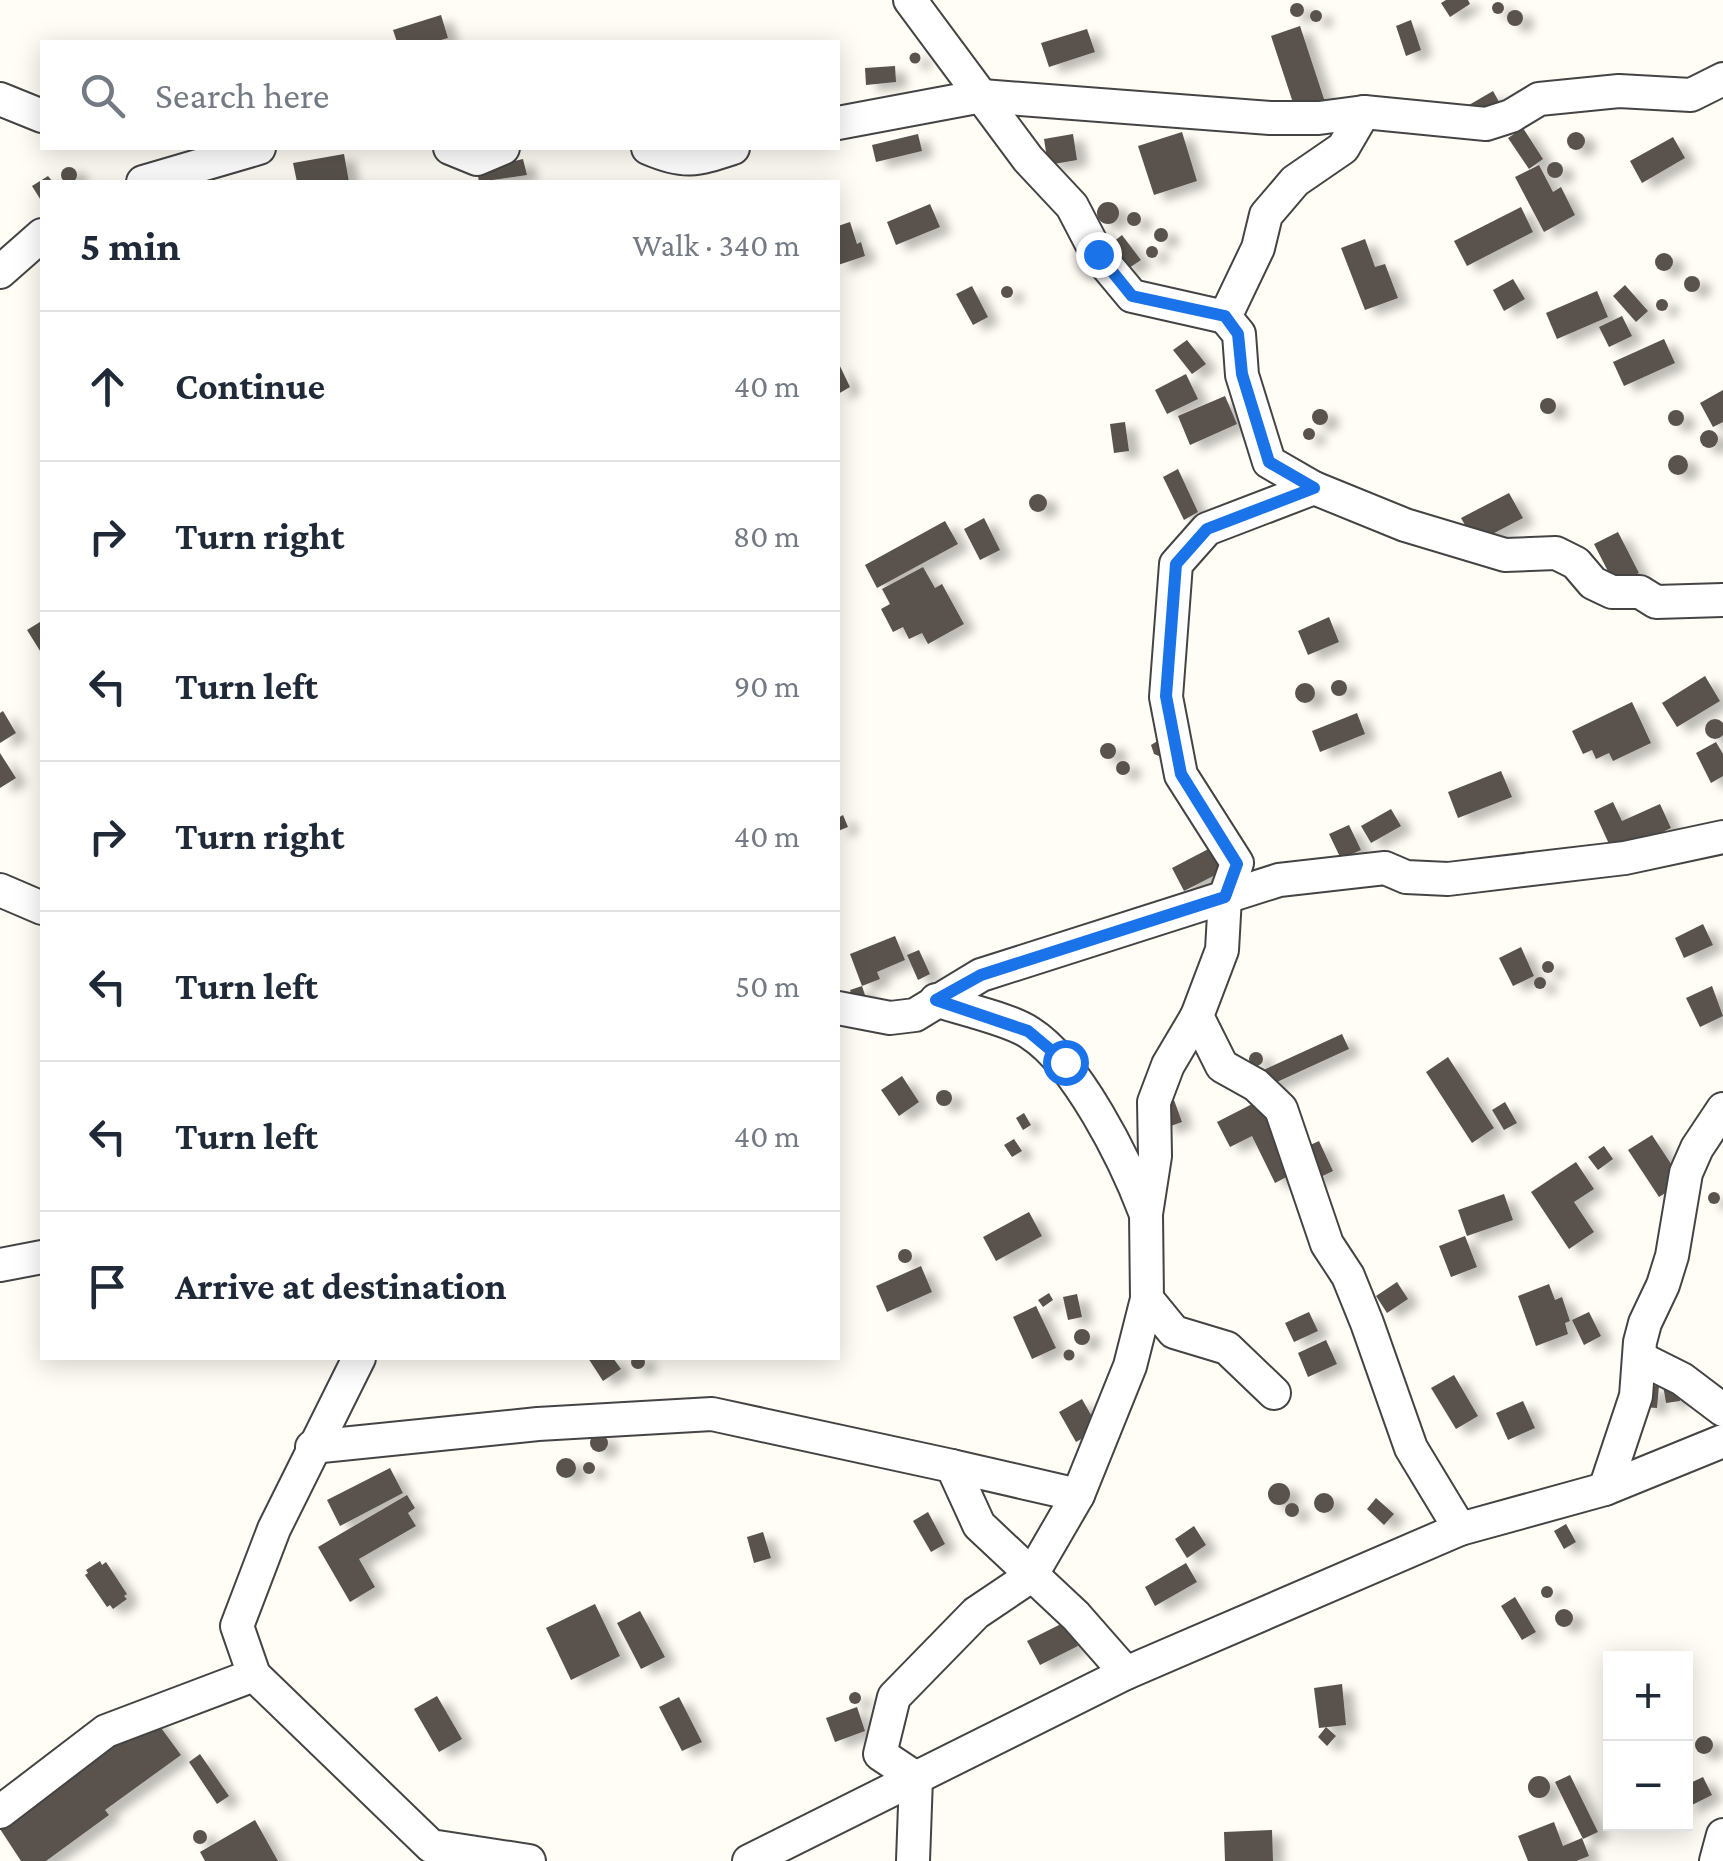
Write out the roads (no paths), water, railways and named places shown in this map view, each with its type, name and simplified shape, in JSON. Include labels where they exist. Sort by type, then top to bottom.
[{"type":"street","points":[[910,0],[1028,159],[1072,206],[1098,254],[1132,296],[1225,316],[1238,334],[1242,374],[1269,462],[1314,488],[1405,526],[1504,556],[1556,553],[1576,563],[1592,583],[1612,592],[1640,592],[1656,602],[1723,600]]},
{"type":"street","points":[[840,122],[982,96],[1270,118],[1319,118],[1364,112],[1486,124],[1511,116],[1539,99],[1619,91],[1691,95],[1723,79]]},
{"type":"street","points":[[0,99],[40,115]]},
{"type":"street","points":[[1225,316],[1258,248],[1266,215],[1295,181],[1342,148],[1364,112]]},
{"type":"street","points":[[149,180],[252,150]]},
{"type":"street","points":[[455,150],[477,159],[498,150]]},
{"type":"street","points":[[653,150],[674,159],[695,160],[727,150]]},
{"type":"street","points":[[0,272],[40,236]]},
{"type":"street","points":[[916,1778],[880,1754],[894,1697],[976,1613],[1031,1576],[1078,1495],[1130,1366],[1147,1299],[1146,1214],[1156,1156],[1154,1102],[1168,1064],[1198,1016],[1222,950],[1225,897],[1237,864],[1181,774],[1166,696],[1176,564],[1207,529],[1314,488]]},
{"type":"street","points":[[840,1010],[890,1018],[915,1015],[981,975],[1279,880],[1385,868],[1406,877],[1448,879],[1624,858],[1723,837]]},
{"type":"street","points":[[0,890],[40,907]]},
{"type":"street","points":[[936,1000],[1028,1031],[1065,1062],[1133,1179],[1146,1214]]},
{"type":"street","points":[[1198,1016],[1222,1066],[1256,1085],[1280,1109],[1327,1244],[1348,1276],[1367,1323],[1410,1448],[1460,1529]]},
{"type":"street","points":[[1605,1489],[1636,1396],[1645,1323],[1664,1284],[1672,1256],[1686,1173],[1723,1109]]},
{"type":"street","points":[[0,1265],[40,1257]]},
{"type":"street","points":[[1147,1299],[1174,1332],[1227,1348],[1274,1393]]},
{"type":"street","points":[[1640,1358],[1682,1379],[1723,1410]]},
{"type":"street","points":[[357,1360],[274,1528],[237,1626],[254,1674],[431,1846],[529,1861]]},
{"type":"street","points":[[312,1448],[538,1424],[712,1414],[1078,1495]]},
{"type":"street","points":[[755,1859],[1126,1673],[1460,1529],[1605,1489],[1723,1440]]},
{"type":"street","points":[[952,1466],[979,1524],[1076,1616],[1126,1673]]},
{"type":"street","points":[[0,1812],[106,1730],[254,1674]]},
{"type":"street","points":[[913,1861],[916,1778]]},
{"type":"street","points":[[1716,1861],[1723,1834]]}]
